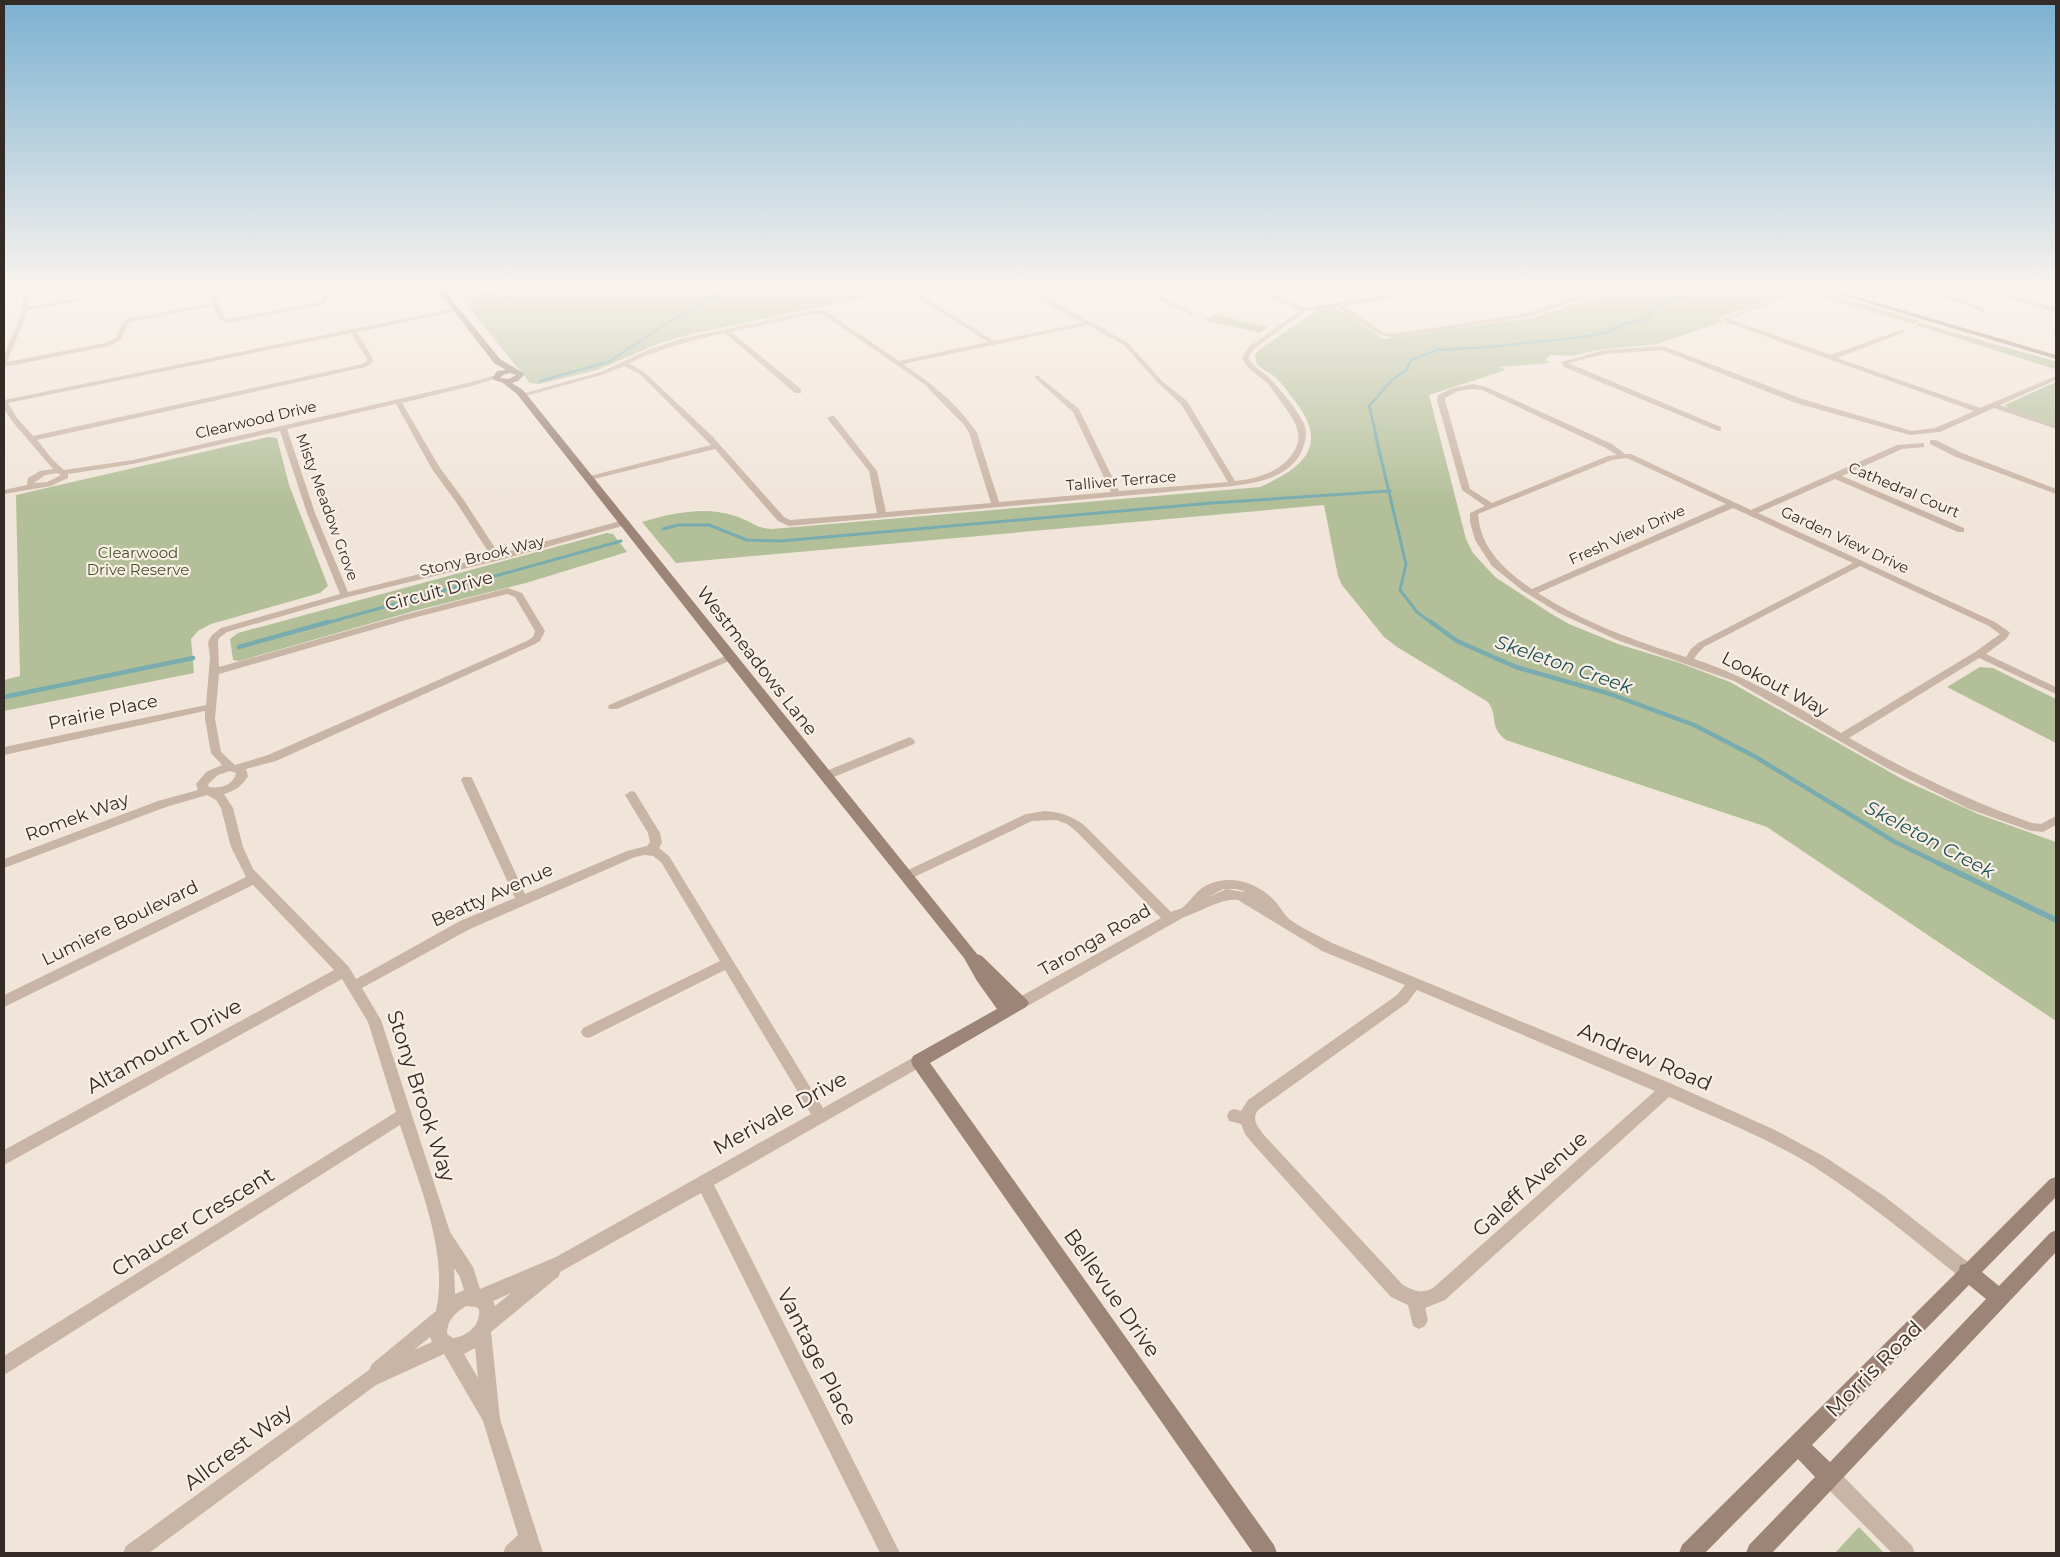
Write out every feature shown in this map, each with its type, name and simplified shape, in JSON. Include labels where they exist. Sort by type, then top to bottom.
[{"type":"street","points":[[4,363],[35,358]]},
{"type":"street","points":[[63,474],[46,459],[32,439],[14,420],[4,402],[222,358]]},
{"type":"street","points":[[32,439],[364,366],[370,362],[369,358]]},
{"type":"street","points":[[494,358],[517,373]]},
{"type":"street","points":[[517,373],[520,392],[555,386],[585,378],[638,358]]},
{"type":"street","points":[[759,358],[798,390]]},
{"type":"street","points":[[890,358],[926,383],[968,425],[973,433],[996,505]]},
{"type":"street","points":[[898,363],[920,358]]},
{"type":"street","points":[[1138,358],[1160,382],[1184,403],[1233,484]]},
{"type":"street","name":"Talliver Terrace","points":[[717,446],[786,522],[797,523],[1233,484],[1265,478],[1285,468],[1297,454],[1303,438],[1300,423],[1270,382],[1248,364],[1244,358]]},
{"type":"street","points":[[1584,358],[1564,363],[1566,366],[1718,429]]},
{"type":"street","points":[[1688,358],[1799,401],[1908,435],[2056,492]]},
{"type":"street","points":[[1830,358],[1981,411]]},
{"type":"street","points":[[497,361],[500,378],[517,378],[517,373]]},
{"type":"street","points":[[591,481],[717,446],[642,372],[624,364]]},
{"type":"street","points":[[1038,377],[1076,411],[1117,495]]},
{"type":"street","name":"Clearwood Drive","points":[[63,474],[106,467],[500,378]]},
{"type":"street","name":"Westmeadows Lane","points":[[500,378],[520,392],[730,657],[970,954],[982,977],[1014,1007]]},
{"type":"street","points":[[1900,447],[1908,435],[1937,430],[1996,406],[2056,378]]},
{"type":"street","name":"Garden View Drive","points":[[1490,505],[1466,490],[1441,400],[1441,396],[1444,394],[1468,386],[1482,387],[1609,446],[1622,455],[1639,460],[1753,512],[1992,624],[2004,632],[2005,635],[1979,654],[1841,738]]},
{"type":"street","points":[[398,402],[436,469],[460,501],[496,556]]},
{"type":"street","points":[[1996,406],[2056,427]]},
{"type":"street","points":[[831,418],[873,471],[882,516]]},
{"type":"street","name":"Misty Meadow Grove","points":[[283,428],[311,512],[336,579],[345,595]]},
{"type":"street","points":[[1928,443],[1937,430]]},
{"type":"street","points":[[1908,435],[1925,436],[1928,443]]},
{"type":"street","points":[[1753,512],[1900,447],[1928,443]]},
{"type":"street","points":[[1490,505],[1622,455]]},
{"type":"street","points":[[34,481],[46,459]]},
{"type":"street","points":[[4,491],[34,481],[48,472],[63,474]]},
{"type":"street","points":[[34,481],[47,485],[63,474]]},
{"type":"street","name":"Cathedral Court","points":[[1836,476],[1961,530]]},
{"type":"street","name":"Fresh View Drive","points":[[1532,592],[1734,504]]},
{"type":"street","name":"Lookout Way","points":[[1490,505],[1474,513],[1478,536],[1484,548],[1500,568],[1532,592],[1573,617],[1600,630],[1689,660],[1746,683],[1841,738],[1933,787],[2016,822],[2043,828],[2056,820]]},
{"type":"street","name":"Stony Brook Way","points":[[216,753],[211,729],[210,707],[213,642],[215,637],[224,630],[345,595],[496,556],[622,520]]},
{"type":"street","points":[[1689,660],[1692,652],[1701,645],[1860,563]]},
{"type":"street","name":"Circuit Drive","points":[[213,672],[508,591],[519,595],[539,628],[539,635],[530,643],[236,774]]},
{"type":"street","points":[[1979,654],[2056,691]]},
{"type":"street","points":[[614,707],[730,657]]},
{"type":"street","name":"Prairie Place","points":[[4,751],[210,707]]},
{"type":"street","points":[[826,776],[910,741]]},
{"type":"street","points":[[216,753],[236,774]]},
{"type":"street","points":[[208,785],[216,753]]},
{"type":"street","points":[[208,785],[218,770],[236,774]]},
{"type":"street","points":[[208,785],[224,790],[236,774]]},
{"type":"street","points":[[227,808],[236,774]]},
{"type":"street","points":[[467,780],[522,900]]},
{"type":"street","points":[[208,785],[220,797],[227,808]]},
{"type":"street","name":"Romek Way","points":[[4,864],[208,785]]},
{"type":"street","points":[[631,795],[654,833],[656,843],[650,850],[658,853],[665,860],[820,1116]]},
{"type":"street","name":"Stony Brook Way","points":[[227,808],[240,858],[253,879],[344,972],[354,986],[377,1028],[443,1237],[447,1283],[443,1314]]},
{"type":"street","points":[[906,876],[1027,818],[1054,816],[1068,820],[1080,828],[1170,919]]},
{"type":"street","name":"Beatty Avenue","points":[[354,986],[457,929],[631,854],[650,850]]},
{"type":"street","name":"Lumiere Boulevard","points":[[4,1001],[253,879]]},
{"type":"street","name":"Taronga Road","points":[[1014,1007],[1170,919],[1219,897],[1232,888]]},
{"type":"street","name":"Andrew Road","points":[[1232,888],[1245,898],[1327,947],[1734,1117],[1820,1162],[1878,1201],[1967,1272]]},
{"type":"street","points":[[588,1032],[728,963]]},
{"type":"street","name":"Altamount Drive","points":[[4,1158],[344,972]]},
{"type":"street","points":[[1414,984],[1402,999],[1253,1105],[1241,1117],[1259,1140],[1397,1291],[1415,1300],[1420,1320]]},
{"type":"street","name":"Merivale Drive","points":[[477,1298],[562,1263],[1014,1007]]},
{"type":"street","name":"Bellevue Drive","points":[[918,1061],[1266,1553]]},
{"type":"street","name":"Galeff Avenue","points":[[1415,1300],[1428,1300],[1439,1294],[1667,1088]]},
{"type":"street","name":"Chaucer Crescent","points":[[4,1366],[405,1114]]},
{"type":"street","name":"Vantage Place","points":[[704,1182],[890,1553]]},
{"type":"street","name":"Morris Road","points":[[1690,1553],[1936,1307],[1967,1272],[2056,1185]]},
{"type":"street","name":"Stony Brook Way","points":[[443,1237],[467,1273],[477,1298]]},
{"type":"street","points":[[1756,1553],[2056,1240]]},
{"type":"street","name":"Merivale Drive","points":[[484,1328],[562,1263]]},
{"type":"street","points":[[1967,1272],[2000,1298]]},
{"type":"street","points":[[491,1419],[484,1328],[488,1309],[483,1301],[477,1298],[460,1300],[443,1314],[438,1334],[439,1338],[448,1346],[491,1419],[531,1546],[513,1553]]},
{"type":"street","name":"Allcrest Way","points":[[133,1553],[370,1379],[411,1340],[443,1314]]},
{"type":"street","points":[[448,1346],[467,1344],[484,1328]]},
{"type":"street","name":"Allcrest Way","points":[[370,1379],[448,1346]]},
{"type":"street","points":[[1798,1445],[1905,1553]]},
{"type":"green space","points":[[509,358],[626,358],[597,370],[539,384],[530,383]]},
{"type":"green space","points":[[1256,358],[1548,358],[1546,359],[1549,363],[1500,367],[1506,370],[1429,395],[1466,539],[1473,553],[1495,577],[1569,624],[1618,644],[1680,663],[1730,682],[1904,780],[1978,814],[2056,842],[2056,1021],[1767,827],[1506,740],[1495,726],[1493,712],[1488,702],[1397,647],[1384,637],[1342,585],[1338,576],[1324,505],[676,563],[642,522],[689,512],[712,511],[735,516],[762,528],[772,529],[1260,487],[1289,472],[1307,454],[1311,443],[1310,431],[1305,417],[1295,401],[1273,375],[1257,364]]},
{"type":"green space","points":[[2018,358],[2043,358],[2051,360],[2056,362],[2056,368]]},
{"type":"green space","points":[[2056,382],[2056,425],[2009,409],[2005,405]]},
{"type":"green space","name":"Clearwood Drive Reserve","points":[[268,437],[277,438],[289,485],[328,586],[320,593],[211,624],[198,631],[191,639],[194,673],[4,711],[4,680],[20,676],[16,495]]},
{"type":"green space","points":[[607,533],[613,534],[627,552],[526,583],[414,611],[239,661],[233,660],[230,639],[238,633]]},
{"type":"green space","points":[[1980,667],[1993,668],[2056,699],[2056,743],[1947,687]]},
{"type":"green space","points":[[1859,1527],[1884,1553],[1835,1553]]},
{"type":"waterway","points":[[540,381],[608,362],[615,358]]},
{"type":"waterway","name":"Skeleton Creek","points":[[1376,434],[1369,406],[1391,381],[1406,370],[1411,360],[1417,358]]},
{"type":"waterway","name":"Skeleton Creek","points":[[1375,433],[1389,491]]},
{"type":"waterway","points":[[663,529],[678,525],[709,525],[747,540],[781,541],[1212,503],[1389,491]]},
{"type":"waterway","name":"Skeleton Creek","points":[[1389,491],[1406,564],[1400,590],[1417,612],[1433,624]]},
{"type":"waterway","points":[[323,624],[621,541]]},
{"type":"waterway","points":[[239,647],[328,622]]},
{"type":"waterway","name":"Skeleton Creek","points":[[1431,622],[1457,641],[1516,667],[1610,694],[1694,725],[1754,756],[1895,842],[1940,864]]},
{"type":"waterway","points":[[4,697],[193,658]]},
{"type":"waterway","name":"Skeleton Creek","points":[[1938,863],[2056,920]]}]
